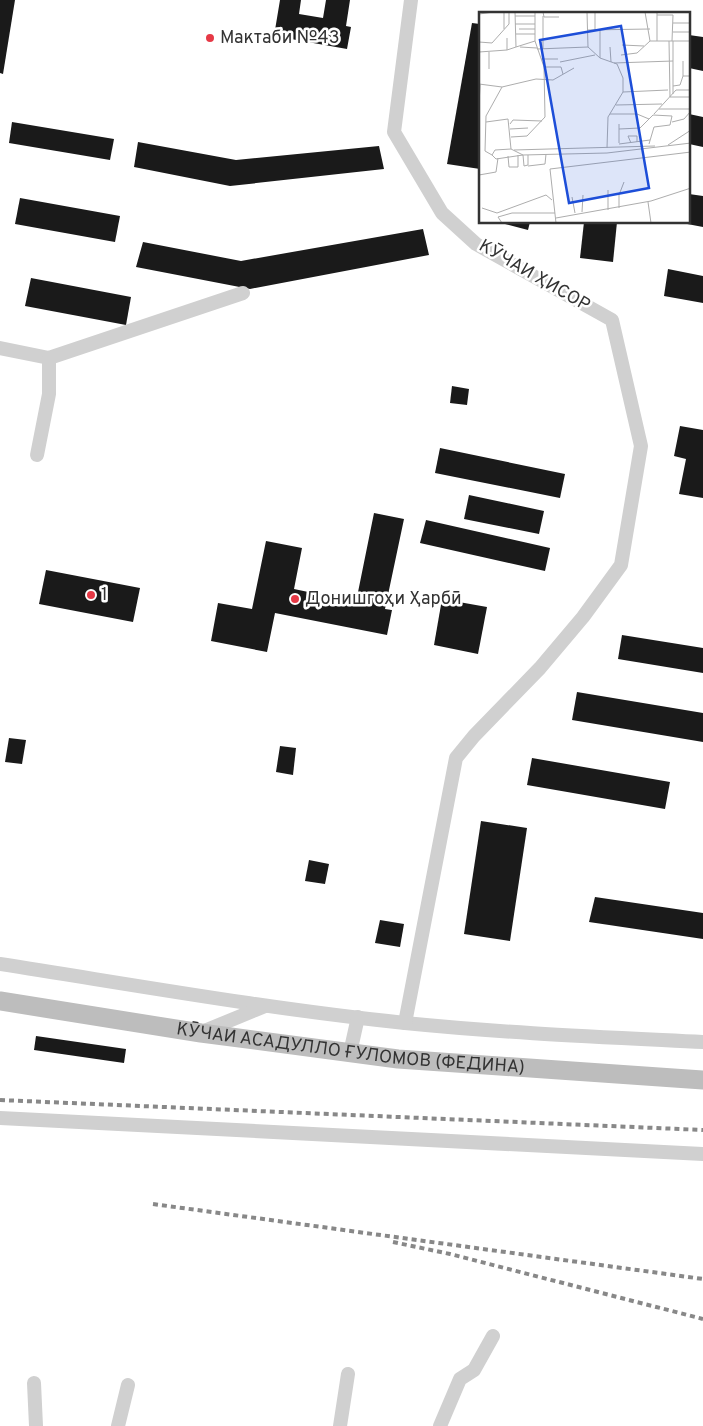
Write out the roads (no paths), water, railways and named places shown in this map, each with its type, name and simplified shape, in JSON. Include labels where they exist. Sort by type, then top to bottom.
[{"type":"street","name":"КӮЧАИ ҲИСОР","points":[[411,0],[394,132],[442,213],[476,244],[612,320],[641,446],[621,565]]},
{"type":"street","points":[[0,348],[49,358],[243,293]]},
{"type":"street","points":[[37,455],[49,394],[49,358]]},
{"type":"street","name":"КӮЧАИ АСАДУЛЛО ҒУЛОМОВ (ФЕДИНА)","points":[[405,1023],[456,758],[474,736],[540,668],[583,617],[621,565]]},
{"type":"street","points":[[0,964],[266,1006],[405,1023],[518,1032],[703,1042]]},
{"type":"street","name":"КӮЧАИ АСАДУЛЛО ҒУЛОМОВ (ФЕДИНА)","points":[[0,1001],[201,1033],[398,1059],[703,1080]]},
{"type":"street","points":[[201,1033],[266,1006]]},
{"type":"street","points":[[350,1053],[358,1017]]},
{"type":"street","points":[[0,1118],[703,1154]]},
{"type":"street","points":[[440,1426],[460,1379],[474,1370],[494,1336]]},
{"type":"street","points":[[340,1426],[348,1374]]},
{"type":"street","points":[[34,1382],[36,1426]]},
{"type":"street","points":[[118,1426],[128,1385]]},
{"type":"railway","points":[[0,1100],[703,1130]]},
{"type":"railway","points":[[153,1204],[703,1279]]},
{"type":"railway","points":[[393,1242],[450,1254],[703,1319]]},
{"type":"place","name":"Мактаби №43","points":[[210,38]]},
{"type":"place","name":"1","points":[[91,595]]},
{"type":"place","name":"Донишгоҳи Ҳарбӣ","points":[[295,599]]}]
